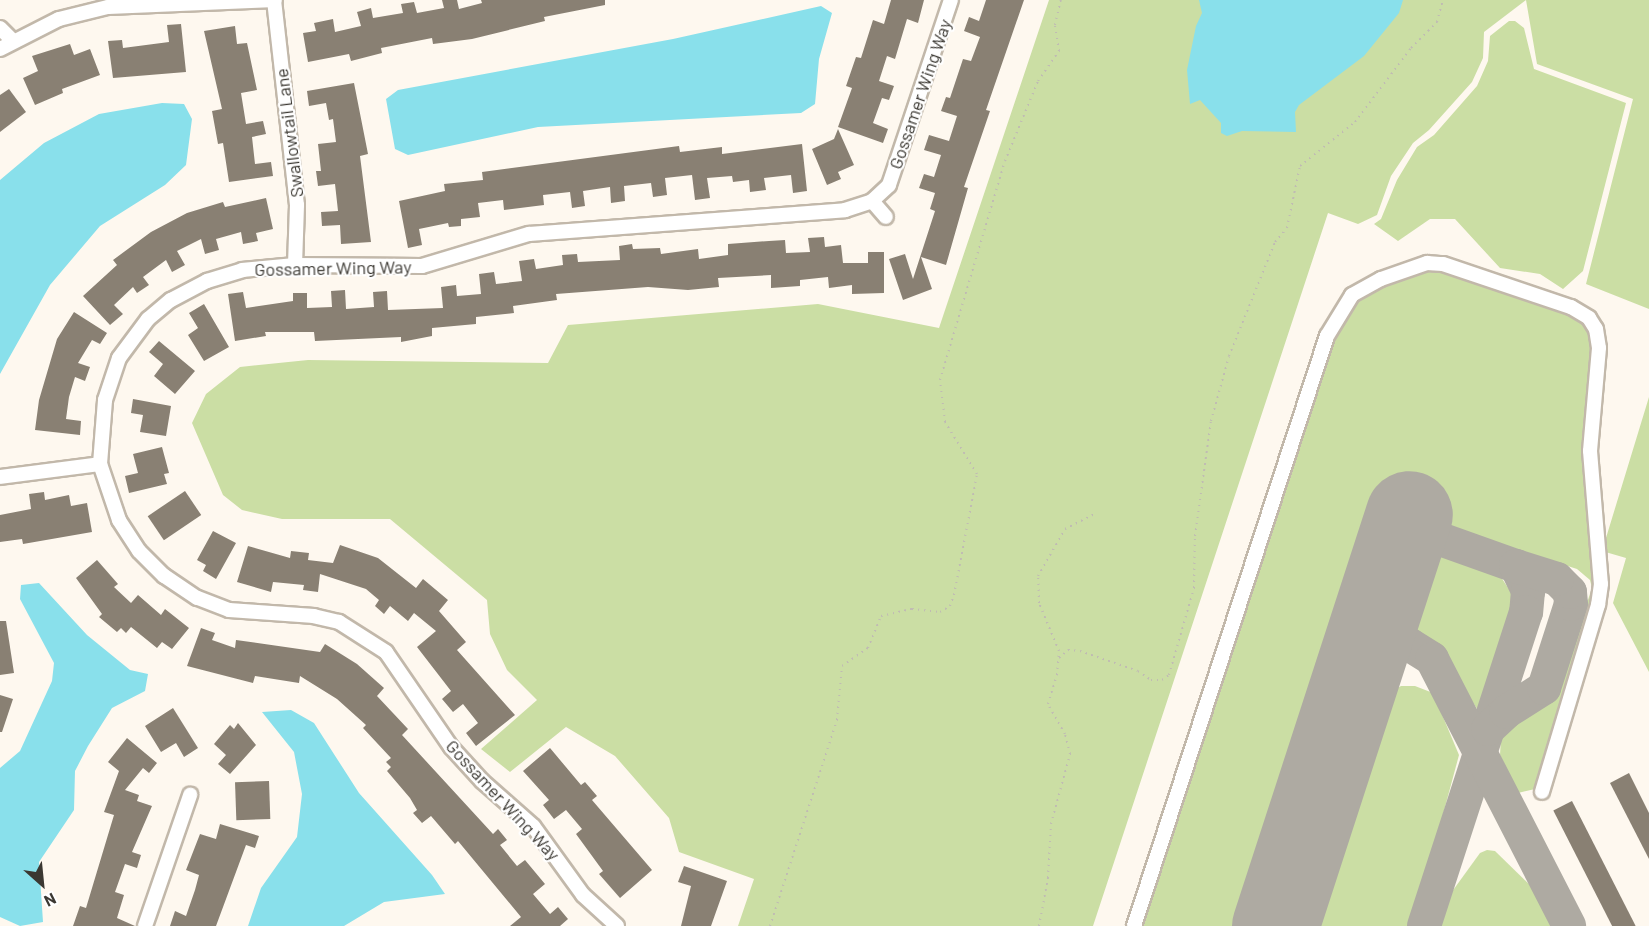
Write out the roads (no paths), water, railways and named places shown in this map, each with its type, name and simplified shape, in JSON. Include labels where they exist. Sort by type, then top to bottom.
[{"type":"street","points":[[0,28],[6,45],[59,19],[108,7],[274,0]]},
{"type":"street","name":"Swallowtail Lane","points":[[274,0],[297,205],[295,266]]},
{"type":"street","name":"Gossamer Wing Way","points":[[616,926],[583,896],[533,826],[482,782],[451,747],[386,652],[339,622],[314,616],[229,610],[196,598],[164,576],[139,551],[119,520],[100,464],[105,400],[119,358],[148,319],[171,300],[207,281],[242,270],[295,266],[422,266],[529,234],[845,210],[872,201],[889,185],[951,0]]},
{"type":"street","points":[[872,201],[886,218]]},
{"type":"street","points":[[1134,926],[1327,336],[1352,295],[1381,279],[1427,263],[1443,264],[1571,307],[1589,318],[1596,329],[1599,348],[1590,451],[1601,584],[1598,605],[1542,792]]},
{"type":"street","points":[[0,477],[100,464]]},
{"type":"street","points":[[145,926],[190,795]]},
{"type":"water","points":[[1199,0],[1403,0],[1399,13],[1364,56],[1299,105],[1295,112],[1296,132],[1242,131],[1227,136],[1221,133],[1221,123],[1200,100],[1190,104],[1187,70],[1196,26],[1202,13]]},
{"type":"water","points":[[821,6],[832,13],[819,59],[815,104],[801,113],[538,127],[408,155],[395,149],[386,99],[398,90],[673,39]]},
{"type":"water","points":[[162,103],[184,104],[192,119],[186,165],[165,185],[100,226],[50,285],[0,374],[0,180],[44,143],[99,114]]},
{"type":"water","points":[[39,583],[87,635],[130,670],[148,674],[145,691],[112,708],[75,771],[74,810],[39,862],[43,922],[20,926],[0,917],[0,768],[20,751],[52,681],[54,663],[20,599],[21,585]]},
{"type":"water","points":[[291,710],[314,723],[359,793],[432,875],[445,894],[384,902],[344,926],[248,926],[261,888],[297,837],[302,794],[294,752],[262,712]]}]
